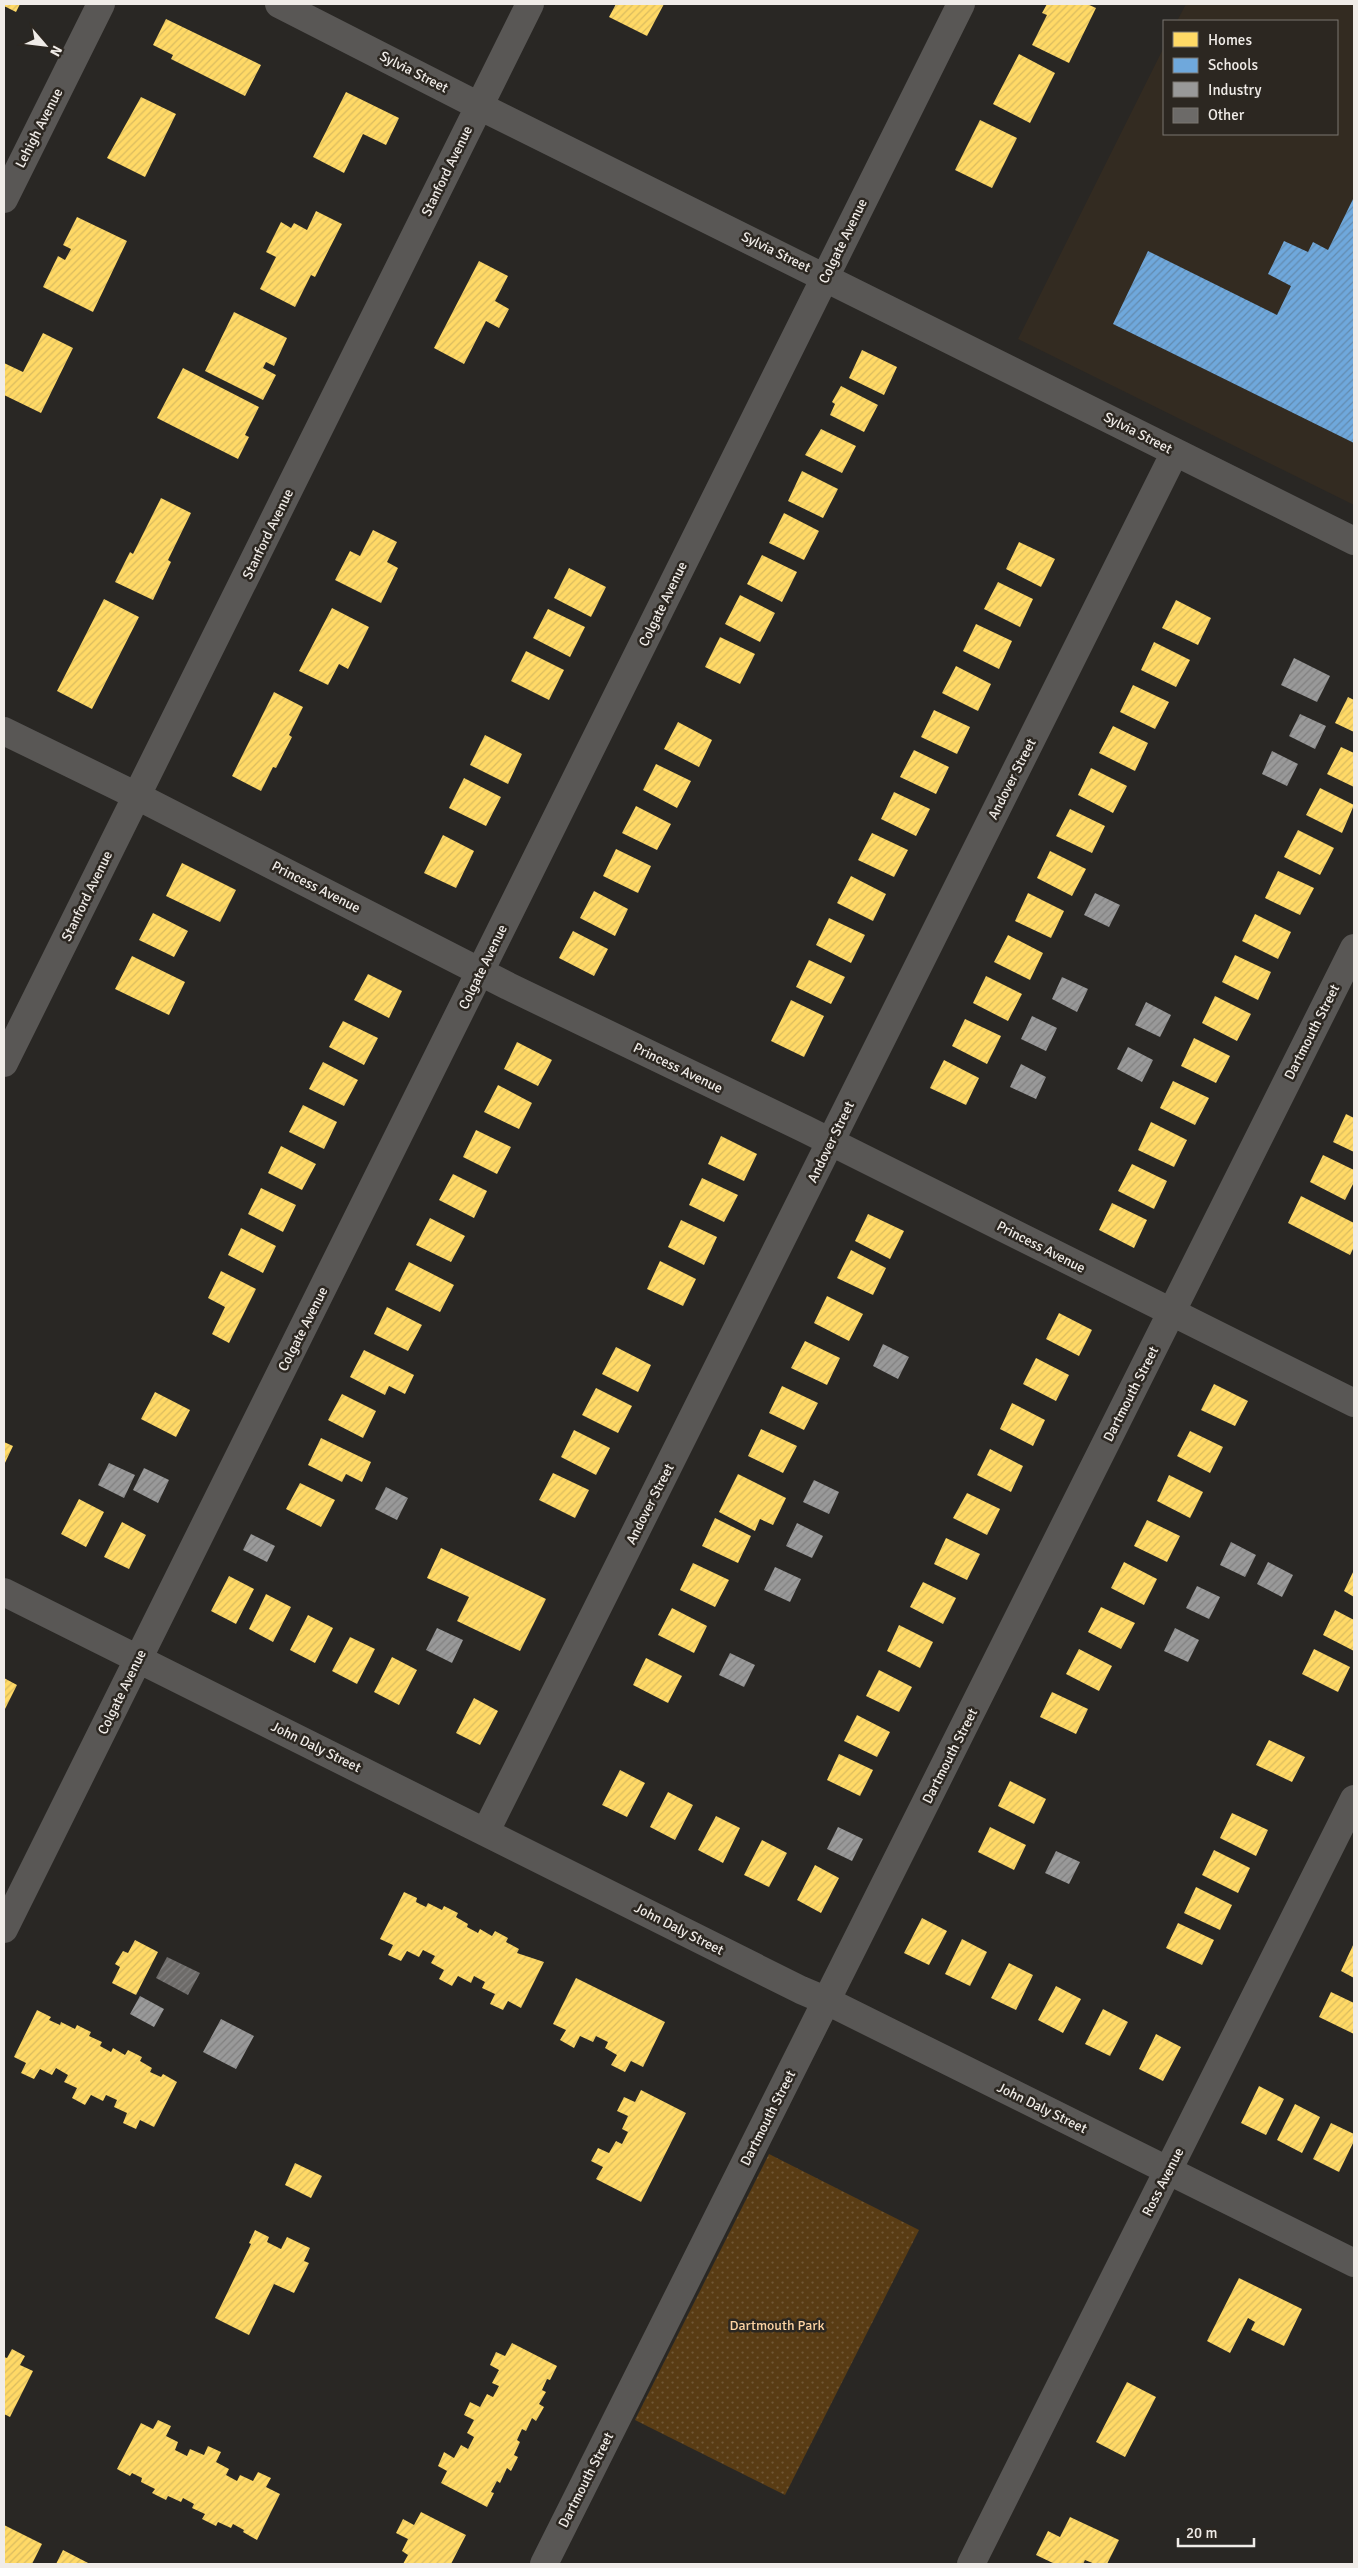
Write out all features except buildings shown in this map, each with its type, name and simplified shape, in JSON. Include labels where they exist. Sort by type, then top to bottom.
[{"type":"street","name":"Lehigh Avenue","points":[[4,199],[101,4]]},
{"type":"street","name":"Sylvia Street","points":[[278,4],[479,106],[1354,541]]},
{"type":"street","name":"Stanford Avenue","points":[[4,1064],[530,4]]},
{"type":"street","name":"Colgate Avenue","points":[[4,1929],[961,4]]},
{"type":"street","name":"Andover Street","points":[[486,1832],[1175,452]]},
{"type":"street","name":"Princess Avenue","points":[[4,731],[137,796],[481,972],[831,1142],[1354,1403]]},
{"type":"street","name":"Dartmouth Street","points":[[544,2564],[1354,948]]},
{"type":"street","name":"John Daly Street","points":[[4,1592],[800,1990],[827,2001],[1354,2263]]},
{"type":"street","name":"Ross Avenue","points":[[971,2564],[1354,1799]]},
{"type":"shaded area","points":[[1186,4],[1354,4],[1354,505],[1018,339],[1163,49],[1163,135],[1338,135],[1338,20],[1178,20]]},
{"type":"green space","name":"Dartmouth Park","points":[[769,2154],[919,2230],[785,2495],[635,2420]]}]
